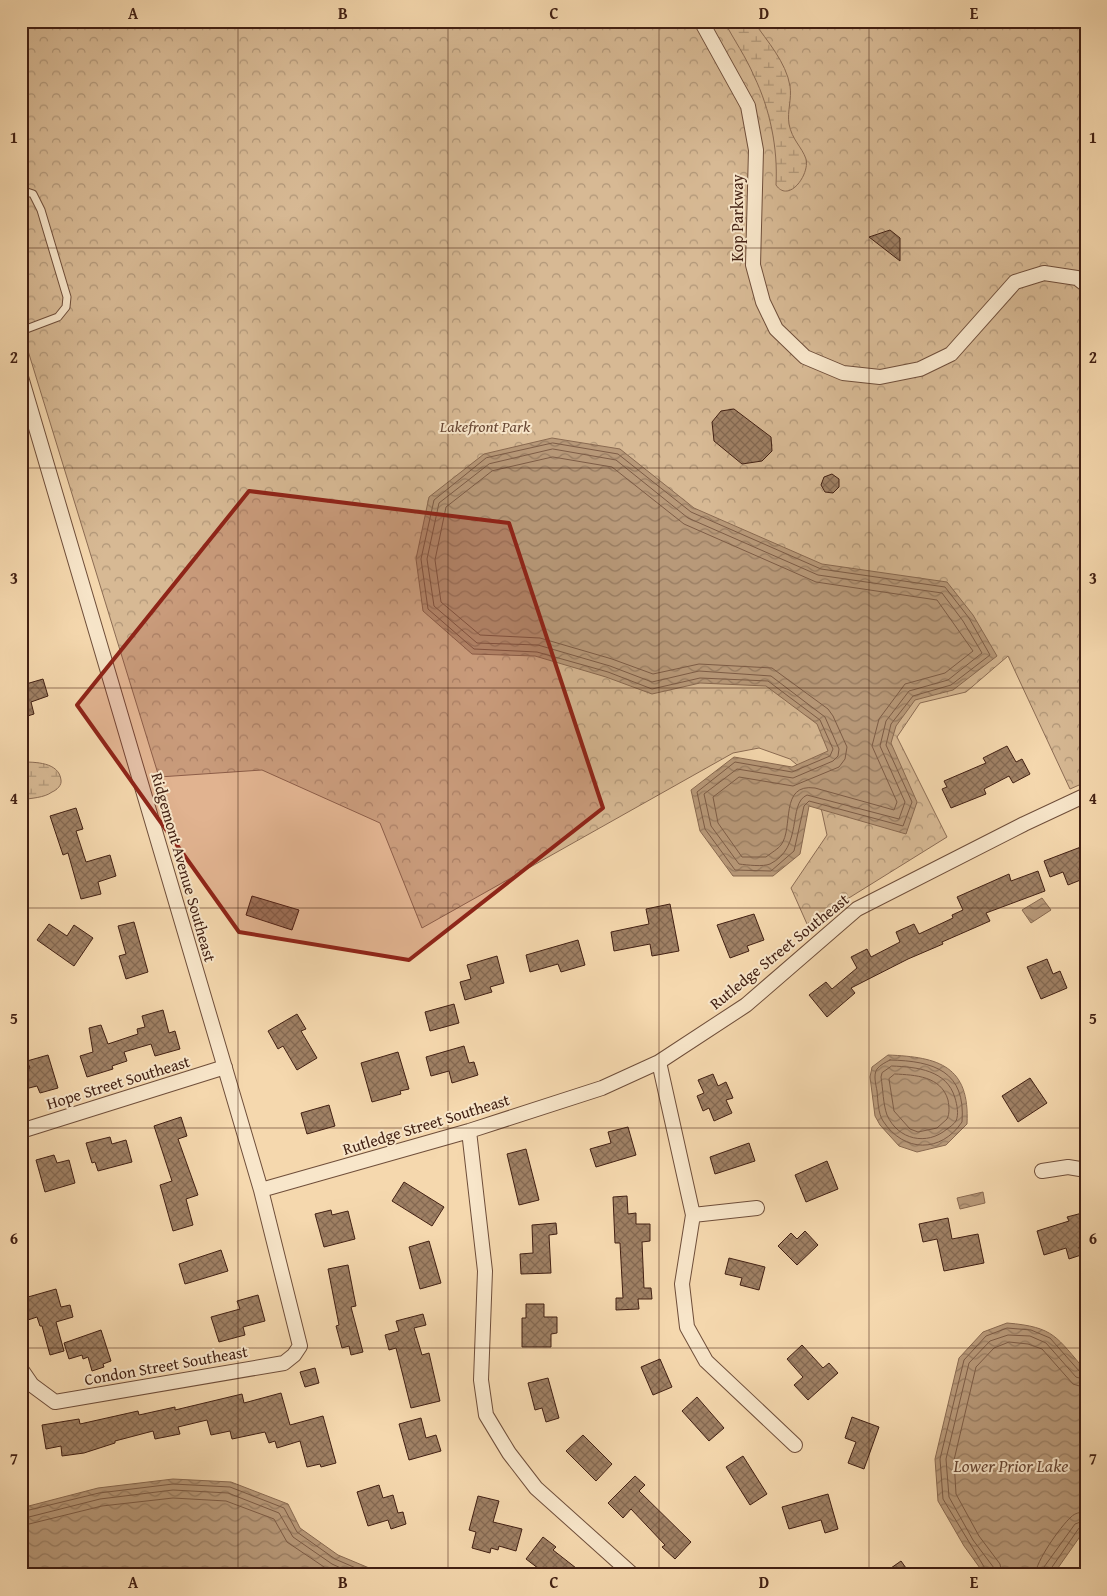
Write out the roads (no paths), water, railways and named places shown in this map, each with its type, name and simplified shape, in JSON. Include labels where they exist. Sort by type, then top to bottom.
[{"type":"street","name":"Kop Parkway","points":[[701,21],[748,106],[756,150],[753,266],[763,302],[776,329],[805,357],[843,373],[862,375],[880,376],[920,369],[951,354],[1015,282],[1044,273],[1077,278],[1086,285]]},
{"type":"street","name":"Ridgemont Avenue Southeast","points":[[21,377],[261,1190],[300,1346],[294,1355],[284,1363]]},
{"type":"street","name":"Rutledge Street Southeast","points":[[261,1190],[468,1131],[602,1088],[659,1062],[746,1005],[857,909],[1024,824],[1086,795]]},
{"type":"street","points":[[659,1062],[693,1215],[682,1284],[687,1327],[706,1361],[795,1445]]},
{"type":"street","name":"Hope Street Southeast","points":[[21,1131],[225,1067]]},
{"type":"street","points":[[468,1131],[485,1271],[481,1380],[486,1415],[509,1453],[536,1488],[633,1575]]},
{"type":"street","points":[[1042,1171],[1068,1167],[1086,1170]]},
{"type":"street","points":[[693,1215],[758,1208]]},
{"type":"street","name":"Condon Street Southeast","points":[[21,1370],[32,1385],[55,1402],[284,1363]]},
{"type":"lane","points":[[21,190],[33,194],[42,210],[67,297],[66,307],[58,316],[21,331]]},
{"type":"water","points":[[552,438],[620,449],[694,508],[822,564],[947,582],[973,615],[997,656],[953,690],[915,700],[896,726],[891,743],[917,802],[906,834],[809,806],[800,854],[773,876],[733,876],[700,831],[691,790],[734,757],[792,767],[828,751],[817,724],[766,686],[700,683],[652,694],[606,677],[535,656],[472,654],[423,611],[416,559],[429,497],[484,454]]},
{"type":"water","points":[[1042,898],[1051,910],[1031,923],[1022,910]]},
{"type":"water","points":[[888,1055],[922,1058],[936,1062],[948,1068],[957,1077],[967,1104],[967,1124],[946,1145],[917,1152],[899,1146],[880,1125],[875,1116],[870,1077],[872,1067]]},
{"type":"water","points":[[983,1192],[985,1203],[960,1209],[957,1198]]},
{"type":"water","name":"Lower Prior Lake","points":[[1007,1323],[1035,1327],[1045,1331],[1060,1342],[1086,1371],[1086,1528],[1053,1575],[985,1575],[964,1546],[938,1501],[935,1459],[959,1358],[983,1332]]},
{"type":"water","points":[[173,1479],[231,1482],[288,1504],[300,1528],[338,1555],[386,1575],[21,1575],[21,1508],[98,1488]]},
{"type":"park label","name":"Lakefront Park","points":[[485,426]]}]
